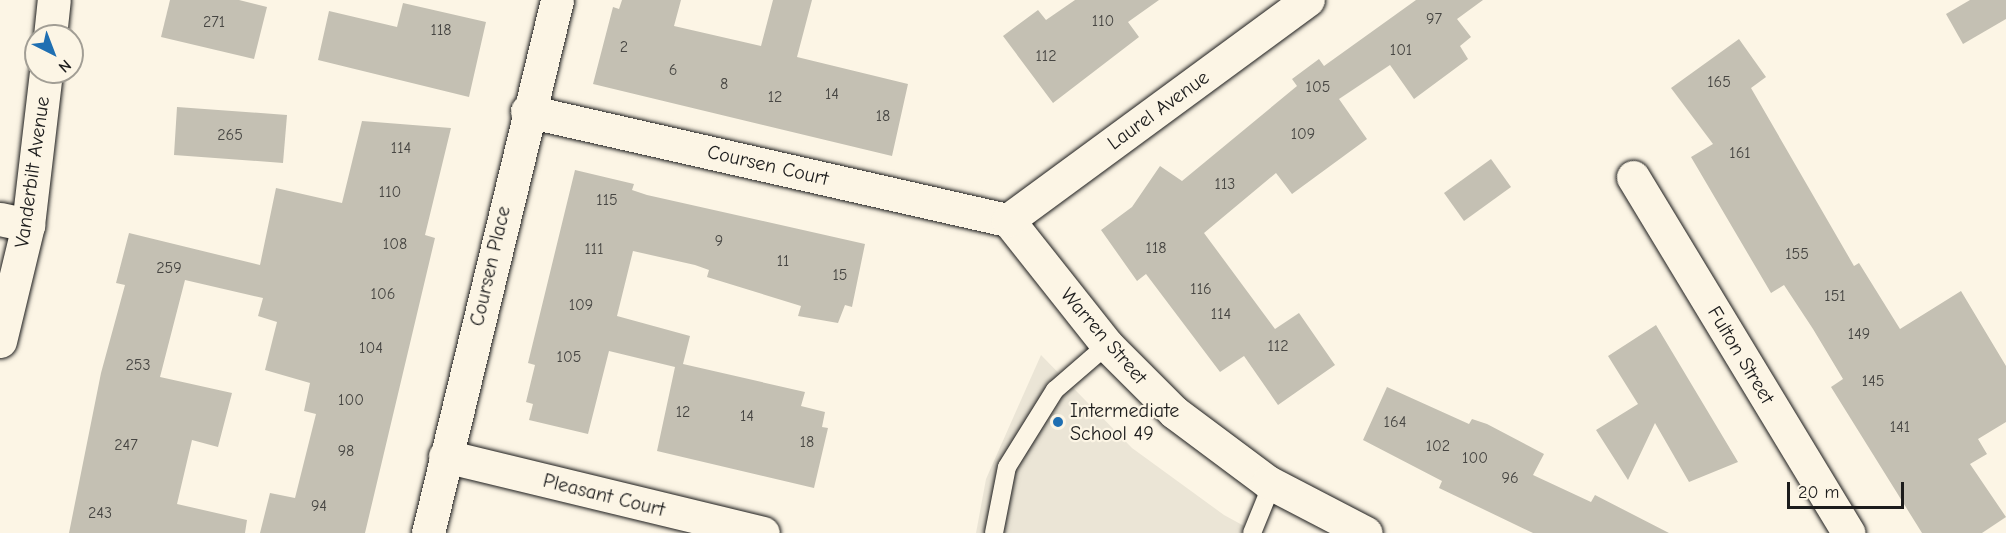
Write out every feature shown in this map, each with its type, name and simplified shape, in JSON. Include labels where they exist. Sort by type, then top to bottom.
[{"type":"street","points":[[51,24],[54,0]]},
{"type":"street","name":"Coursen Place","points":[[428,533],[527,111],[556,0]]},
{"type":"street","name":"Laurel Avenue","points":[[1008,220],[1308,0]]},
{"type":"street","name":"Vanderbilt Avenue","points":[[0,341],[14,222],[43,84]]},
{"type":"street","name":"Coursen Court","points":[[527,111],[1008,220]]},
{"type":"street","name":"Fulton Street","points":[[1633,177],[1849,533]]},
{"type":"street","name":"Warren Street","points":[[1008,220],[1107,345],[1174,412],[1272,484],[1366,533]]},
{"type":"street","name":"Pleasant Court","points":[[445,456],[763,533]]},
{"type":"lane","points":[[994,533],[1007,467],[1055,390],[1107,345]]},
{"type":"lane","points":[[1252,533],[1272,484]]},
{"type":"shaded area","name":"Intermediate School 49","points":[[1041,355],[1132,448],[1224,515],[1257,533],[976,533],[986,479]]},
{"type":"building","points":[[170,0],[239,0],[267,7],[254,59],[161,37]]},
{"type":"building","points":[[622,0],[681,0],[674,26],[761,46],[773,0],[812,0],[797,57],[908,84],[892,156],[593,84],[613,7],[619,9]]},
{"type":"building","points":[[1075,0],[1159,0],[1128,22],[1139,37],[1053,103],[1003,36],[1038,10],[1046,20]]},
{"type":"building","points":[[1416,0],[1483,0],[1457,19],[1471,37],[1460,46],[1468,59],[1414,99],[1390,65],[1339,99],[1367,139],[1292,194],[1276,173],[1204,233],[1275,329],[1299,313],[1335,365],[1278,405],[1244,356],[1220,372],[1146,274],[1137,281],[1101,230],[1132,207],[1160,166],[1182,181],[1297,86],[1292,79],[1319,59],[1324,66]]},
{"type":"building","points":[[1970,0],[2006,0],[2006,19],[1963,44],[1946,14]]},
{"type":"building","points":[[403,3],[486,22],[469,97],[318,60],[329,11],[397,27]]},
{"type":"building","points":[[1739,39],[1766,77],[1751,88],[1854,266],[1859,263],[1900,329],[1961,291],[2006,366],[2006,422],[1978,439],[1987,454],[1970,464],[2006,517],[1982,533],[1922,533],[1831,387],[1843,379],[1813,329],[1784,285],[1771,293],[1691,157],[1713,144],[1671,88]]},
{"type":"building","points":[[177,107],[287,115],[283,163],[174,155]]},
{"type":"building","points":[[362,121],[451,128],[425,235],[435,238],[365,533],[260,533],[270,493],[295,498],[316,414],[304,411],[310,383],[265,370],[277,322],[258,316],[263,298],[185,280],[160,377],[232,393],[218,447],[192,440],[177,504],[247,520],[245,533],[69,533],[101,373],[125,285],[116,283],[129,233],[260,265],[276,188],[342,203]]},
{"type":"building","points":[[1491,159],[1511,187],[1464,221],[1444,193]]},
{"type":"building","points":[[575,170],[634,184],[632,190],[647,195],[865,244],[852,307],[845,305],[838,323],[798,316],[801,306],[707,277],[709,270],[695,265],[633,251],[617,316],[690,336],[683,364],[805,392],[801,406],[825,412],[822,427],[828,428],[814,488],[657,451],[675,367],[609,351],[588,434],[529,420],[533,404],[526,402],[535,365],[528,363]]},
{"type":"building","points":[[1656,325],[1738,462],[1689,482],[1655,423],[1628,480],[1596,430],[1638,404],[1608,356]]},
{"type":"building","points":[[1387,387],[1469,424],[1472,419],[1487,424],[1544,454],[1533,475],[1591,502],[1595,495],[1669,533],[1533,533],[1439,488],[1442,481],[1363,440]]},
{"type":"place","name":"Intermediate School 49","points":[[1058,422]]}]
